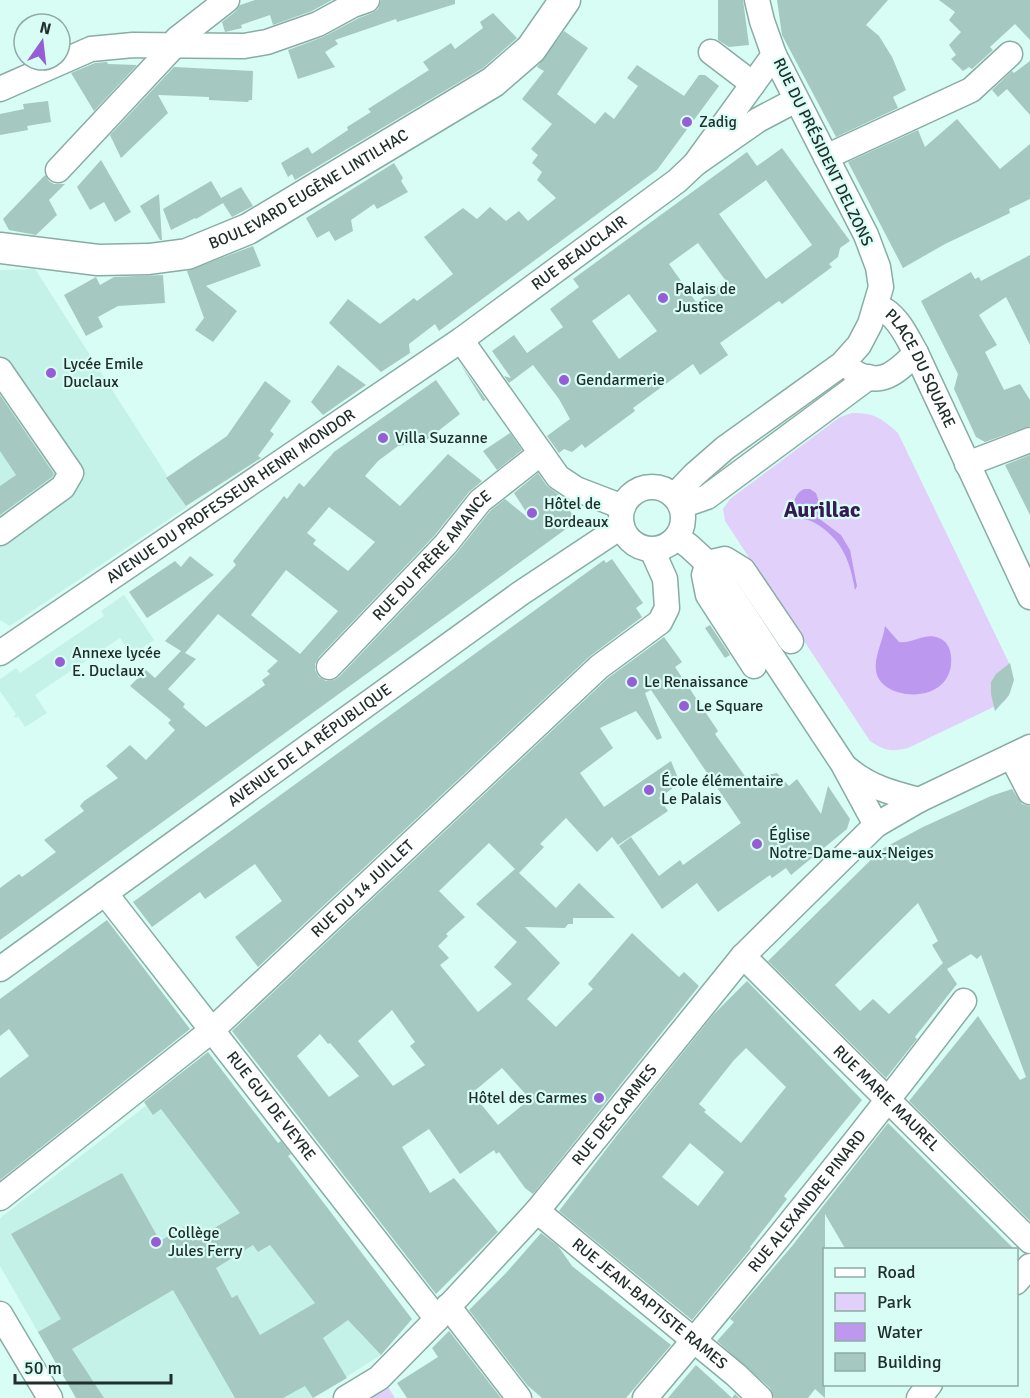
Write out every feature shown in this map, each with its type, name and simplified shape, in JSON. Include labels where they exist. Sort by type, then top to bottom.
[{"type":"main road","name":"BOULEVARD EUGÈNE LINTILHAC","points":[[0,249],[98,260],[149,259],[187,254],[248,229],[493,82],[531,49],[565,0]]},
{"type":"street","points":[[58,170],[174,46],[177,39],[227,0]]},
{"type":"street","points":[[0,89],[91,49],[133,45],[244,46],[267,42],[318,24],[367,0]]},
{"type":"street","name":"RUE DU PRÉSIDENT DELZONS","points":[[757,0],[774,55],[866,235],[878,267],[881,286],[877,306]]},
{"type":"street","points":[[711,52],[753,84]]},
{"type":"street","points":[[826,157],[971,90],[1010,54]]},
{"type":"street","name":"RUE BEAUCLAIR","points":[[695,164],[774,55]]},
{"type":"street","name":"RUE BEAUCLAIR","points":[[461,340],[677,181],[695,164],[758,120],[796,100]]},
{"type":"street","name":"PLACE DU SQUARE","points":[[677,501],[694,475],[724,448],[842,364],[859,345],[877,306],[887,310],[895,319],[916,353],[1030,597]]},
{"type":"street","points":[[461,340],[558,477],[623,517]]},
{"type":"street","name":"AVENUE DU PROFESSEUR HENRI MONDOR","points":[[0,653],[461,340]]},
{"type":"street","points":[[842,364],[861,375],[882,379],[898,370],[916,353]]},
{"type":"street","points":[[0,370],[71,473],[63,487],[0,533]]},
{"type":"street","points":[[677,501],[707,497],[869,377]]},
{"type":"street","points":[[967,464],[1030,440]]},
{"type":"street","name":"RUE DU FRÈRE AMANCE","points":[[329,667],[446,544],[480,501],[541,453]]},
{"type":"street","points":[[646,488],[656,488],[666,490],[677,501],[683,522],[677,537],[670,544],[652,549],[633,543],[623,517],[628,499],[636,492],[646,488]]},
{"type":"street","name":"AVENUE DE LA RÉPUBLIQUE","points":[[0,969],[623,517]]},
{"type":"street","points":[[677,537],[693,548],[708,563],[843,764],[876,825]]},
{"type":"street","name":"RUE DU 14 JUILLET","points":[[0,1198],[211,1031],[598,667],[660,622],[667,608],[668,591],[652,549]]},
{"type":"street","points":[[708,563],[725,559],[743,570],[791,641]]},
{"type":"street","points":[[708,563],[704,575],[708,595],[754,666]]},
{"type":"street","name":"RUE DES CARMES","points":[[346,1398],[379,1378],[443,1313],[537,1211],[743,956],[876,825],[919,800],[1030,747]]},
{"type":"street","points":[[1030,762],[1017,767],[1030,792]]},
{"type":"street","points":[[843,764],[855,775],[879,788],[919,800]]},
{"type":"street","name":"RUE GUY DE VEYRE","points":[[105,893],[211,1031],[443,1313],[519,1398]]},
{"type":"street","name":"RUE MARIE MAUREL","points":[[743,956],[1030,1241]]},
{"type":"street","name":"RUE ALEXANDRE PINARD","points":[[645,1398],[694,1341],[888,1101],[964,1001]]},
{"type":"street","name":"RUE JEAN-BAPTISTE RAMES","points":[[537,1211],[736,1375],[760,1398]]},
{"type":"street","points":[[1018,1281],[1030,1266]]},
{"type":"street","points":[[0,1314],[50,1398]]},
{"type":"street","points":[[919,1398],[928,1386]]},
{"type":"shaded area","name":"Lycée Emile Duclaux","points":[[35,269],[187,507],[10,626],[0,620],[0,270]]},
{"type":"shaded area","name":"Annexe lycée E. Duclaux","points":[[124,595],[154,640],[132,655],[120,638],[35,695],[47,713],[25,727],[18,716],[16,718],[14,716],[16,714],[0,691],[0,679],[16,668],[20,673],[104,616],[101,611]]},
{"type":"shaded area","name":"Collège Jules Ferry","points":[[186,1075],[358,1331],[381,1355],[313,1398],[76,1398],[0,1266],[0,1218]]},
{"type":"green space","points":[[852,413],[877,417],[898,433],[1010,665],[1012,675],[1011,689],[1004,702],[908,748],[897,750],[884,749],[870,741],[725,521],[723,509],[730,499],[840,417]]},
{"type":"green space","points":[[386,1384],[395,1398],[366,1398]]},
{"type":"water","points":[[804,489],[810,489],[816,493],[819,502],[817,517],[841,535],[850,550],[857,586],[855,590],[847,560],[832,536],[815,523],[794,513],[795,499]]},
{"type":"water","points":[[885,626],[899,642],[929,636],[942,639],[946,643],[951,656],[949,672],[942,684],[931,691],[903,694],[881,682],[876,665]]},
{"type":"building","points":[[255,0],[332,0],[312,11],[273,25],[270,15],[241,25],[242,28],[225,32],[222,22],[240,5]]},
{"type":"building","points":[[381,0],[455,0],[455,4],[397,22],[396,19],[335,40],[338,44],[325,52],[335,67],[298,79],[288,50],[323,37],[372,13],[378,9]]},
{"type":"building","points":[[718,0],[743,0],[749,45],[729,47],[718,40]]},
{"type":"building","points":[[777,0],[888,0],[866,25],[879,36],[892,57],[906,90],[893,97],[898,108],[836,137],[782,35]]},
{"type":"building","points":[[939,0],[1030,0],[1030,40],[1015,24],[990,47],[993,50],[972,69],[969,67],[963,71],[951,59],[956,55],[949,45],[961,32],[949,20],[955,12]]},
{"type":"building","points":[[493,13],[517,38],[483,68],[295,180],[292,174],[288,177],[281,163],[308,147],[312,154],[348,130],[347,127],[371,112],[368,109],[429,70],[423,62],[451,43],[455,49],[483,28],[480,22]]},
{"type":"building","points":[[564,31],[588,48],[557,94],[595,124],[605,112],[614,119],[638,86],[627,78],[637,65],[684,96],[699,75],[705,75],[719,86],[657,170],[439,331],[435,324],[409,344],[410,353],[381,372],[329,323],[348,299],[380,324],[414,298],[417,301],[453,274],[424,237],[463,208],[477,219],[490,207],[506,221],[519,211],[528,221],[556,198],[537,180],[542,172],[532,163],[538,155],[531,149],[552,124],[522,99],[544,71],[537,67]]},
{"type":"building","points":[[1030,61],[1030,115],[1007,89],[998,97],[992,90],[1012,71],[1014,73]]},
{"type":"building","points":[[107,62],[108,64],[137,65],[94,111],[71,73],[95,63]]},
{"type":"building","points":[[174,67],[253,71],[252,100],[248,102],[209,100],[209,97],[158,95],[168,113],[121,158],[110,135]]},
{"type":"building","points":[[48,101],[51,122],[27,126],[28,130],[0,135],[0,114],[24,109],[23,104]]},
{"type":"building","points":[[957,119],[1000,169],[1030,144],[1030,199],[1009,209],[1010,213],[945,244],[903,268],[848,162],[918,130],[925,147]]},
{"type":"building","points":[[782,148],[850,241],[840,248],[838,257],[829,264],[832,267],[782,304],[779,301],[720,343],[728,355],[700,375],[693,364],[633,408],[635,411],[585,448],[582,444],[572,452],[564,449],[559,453],[547,436],[570,419],[559,399],[533,365],[509,383],[504,376],[511,378],[492,351],[514,335],[527,353],[563,327],[550,309],[579,287],[573,279],[747,152],[757,166]],"holes":[[[766,180],[812,245],[766,279],[719,214]],[[698,243],[726,281],[696,302],[669,264]],[[629,294],[657,331],[619,359],[592,321]]]},
{"type":"building","points":[[101,160],[131,212],[115,222],[104,202],[90,210],[77,187]]},
{"type":"building","points":[[394,163],[408,192],[377,209],[374,204],[351,220],[353,231],[335,241],[329,231],[317,238],[306,218]]},
{"type":"building","points":[[45,175],[54,184],[65,184],[49,200],[57,215],[36,235],[9,230],[3,219]]},
{"type":"building","points":[[211,181],[221,198],[241,187],[253,206],[232,217],[223,203],[171,230],[163,209]]},
{"type":"building","points":[[159,194],[162,240],[140,206]]},
{"type":"building","points":[[253,246],[261,266],[206,286],[237,311],[213,342],[195,330],[204,318],[187,271]]},
{"type":"building","points":[[1030,255],[1030,345],[1006,297],[979,315],[997,345],[985,352],[1004,390],[1020,384],[1030,400],[1030,426],[985,442],[976,437],[954,389],[958,374],[921,301],[971,272],[975,279],[979,277],[981,281]]},
{"type":"building","points":[[163,275],[165,303],[118,306],[98,317],[103,327],[86,336],[64,295],[96,277],[100,285],[114,277]]},
{"type":"building","points":[[338,365],[366,385],[323,415],[311,402]]},
{"type":"building","points":[[461,365],[486,400],[483,401]]},
{"type":"building","points":[[436,380],[460,414],[424,442],[418,437],[405,445],[398,446],[378,461],[365,476],[400,506],[448,454],[482,481],[469,492],[435,535],[319,657],[315,670],[319,677],[326,681],[339,677],[456,554],[490,511],[505,499],[532,521],[514,493],[538,473],[547,486],[558,494],[577,521],[0,940],[0,888],[19,874],[22,877],[56,852],[44,840],[84,811],[80,806],[84,801],[118,778],[106,766],[130,745],[146,760],[175,730],[168,723],[171,720],[130,686],[146,670],[155,678],[181,651],[165,641],[236,565],[233,561],[284,496],[287,499],[299,483],[304,487],[334,452]],"holes":[[[329,507],[375,542],[348,571],[313,544],[316,540],[307,533]],[[286,570],[338,611],[300,654],[251,615]],[[218,614],[278,661],[267,671],[270,674],[262,680],[265,685],[206,727],[183,707],[185,704],[168,689],[196,659],[185,653]]]},
{"type":"building","points":[[265,381],[291,401],[270,431],[274,434],[258,456],[261,458],[186,506],[166,478],[227,436]]},
{"type":"building","points":[[0,395],[54,474],[0,515],[0,486],[16,475],[0,451]]},
{"type":"building","points":[[510,433],[522,450],[497,470],[483,451]]},
{"type":"building","points":[[1030,455],[1030,515],[1005,465]]},
{"type":"building","points":[[190,556],[214,575],[147,618],[129,592],[175,561],[181,567]]},
{"type":"building","points":[[612,559],[643,603],[636,608],[642,617],[589,657],[258,967],[235,937],[282,901],[255,864],[205,899],[200,892],[152,927],[133,902],[604,560],[606,563]]},
{"type":"building","points":[[710,625],[730,655],[725,658],[705,628]]},
{"type":"building","points":[[664,637],[682,662],[675,667],[718,731],[715,734],[747,779],[777,773],[789,786],[797,779],[821,814],[828,786],[850,819],[847,829],[791,875],[786,868],[772,878],[770,875],[718,912],[697,883],[662,909],[619,846],[631,837],[659,876],[680,860],[683,865],[741,823],[651,690],[645,693],[662,738],[657,740],[636,711],[600,728],[613,748],[580,773],[604,807],[671,761],[680,783],[659,798],[668,811],[618,845],[612,837],[597,852],[566,818],[540,844],[544,847],[519,873],[556,908],[579,883],[615,918],[573,918],[573,924],[568,924],[565,928],[525,927],[560,963],[527,999],[556,1027],[593,989],[588,984],[632,933],[679,977],[684,972],[699,986],[533,1194],[525,1188],[499,1152],[496,1154],[494,1150],[460,1174],[429,1129],[402,1147],[430,1193],[454,1178],[498,1232],[436,1294],[232,1031],[608,678]],"holes":[[[489,843],[515,869],[476,904],[517,942],[494,967],[512,984],[478,1012],[440,965],[449,958],[438,946],[448,936],[446,934],[465,917],[439,891]],[[392,1010],[415,1042],[410,1046],[425,1065],[393,1086],[358,1041]],[[320,1034],[359,1076],[329,1097],[297,1056]],[[502,1068],[530,1099],[498,1125],[472,1093]]]},
{"type":"building","points":[[1010,663],[1014,680],[1009,695],[995,711],[991,682],[996,674]]},
{"type":"building","points":[[1012,789],[1022,804],[1030,806],[1030,1221],[909,1101],[978,1016],[1020,1080],[1026,1077],[981,955],[977,959],[971,954],[947,969],[957,984],[886,1078],[768,961],[882,849],[923,827],[991,796]],"holes":[[[918,903],[938,941],[932,945],[943,963],[889,1014],[873,999],[860,1011],[835,985]]]},
{"type":"building","points":[[107,920],[190,1029],[0,1180],[0,1078],[29,1056],[9,1029],[0,1036],[0,999]]},
{"type":"building","points":[[747,981],[862,1100],[784,1196],[787,1199],[751,1248],[692,1320],[559,1211],[713,1015]],"holes":[[[746,1048],[786,1087],[741,1143],[704,1112],[706,1110],[699,1104]],[[690,1143],[724,1172],[698,1206],[662,1177]]]},
{"type":"building","points":[[208,1052],[278,1143],[281,1141],[291,1154],[288,1156],[412,1319],[381,1355],[348,1320],[323,1338],[347,1378],[313,1398],[305,1386],[283,1398],[235,1398],[173,1290],[72,1349],[104,1398],[76,1398],[38,1332],[61,1319],[11,1234],[122,1173],[160,1241],[184,1227],[192,1241],[240,1213],[161,1109],[153,1115],[144,1102]],"holes":[[[253,1245],[258,1252],[270,1245],[315,1303],[260,1335],[237,1295],[232,1298],[216,1268]]]},
{"type":"building","points":[[888,1123],[1013,1248],[845,1248],[825,1214],[823,1386],[825,1386],[825,1398],[815,1389],[808,1398],[774,1398],[770,1388],[717,1341],[734,1322],[730,1319],[792,1246]]},
{"type":"building","points":[[541,1233],[558,1246],[572,1266],[671,1345],[626,1398],[542,1398],[527,1385],[469,1310]]},
{"type":"building","points":[[449,1331],[501,1398],[407,1398],[397,1383],[438,1357],[432,1348]]},
{"type":"building","points":[[696,1365],[732,1398],[668,1398]]},
{"type":"place","name":"Zadig","points":[[687,122]]},
{"type":"place","name":"Palais de Justice","points":[[663,298]]},
{"type":"place","name":"Lycée Emile Duclaux","points":[[51,373]]},
{"type":"place","name":"Gendarmerie","points":[[564,380]]},
{"type":"place","name":"Villa Suzanne","points":[[383,438]]},
{"type":"place","name":"Hôtel de Bordeaux","points":[[532,513]]},
{"type":"place","name":"Annexe lycée E. Duclaux","points":[[60,662]]},
{"type":"place","name":"Le Renaissance","points":[[632,682]]},
{"type":"place","name":"Le Square","points":[[684,706]]},
{"type":"place","name":"École élémentaire Le Palais","points":[[649,790]]},
{"type":"place","name":"Église Notre-Dame-aux-Neiges","points":[[757,844]]},
{"type":"place","name":"Hôtel des Carmes","points":[[599,1098]]},
{"type":"place","name":"Collège Jules Ferry","points":[[156,1242]]},
{"type":"district","name":"Aurillac","points":[[822,509]]}]
